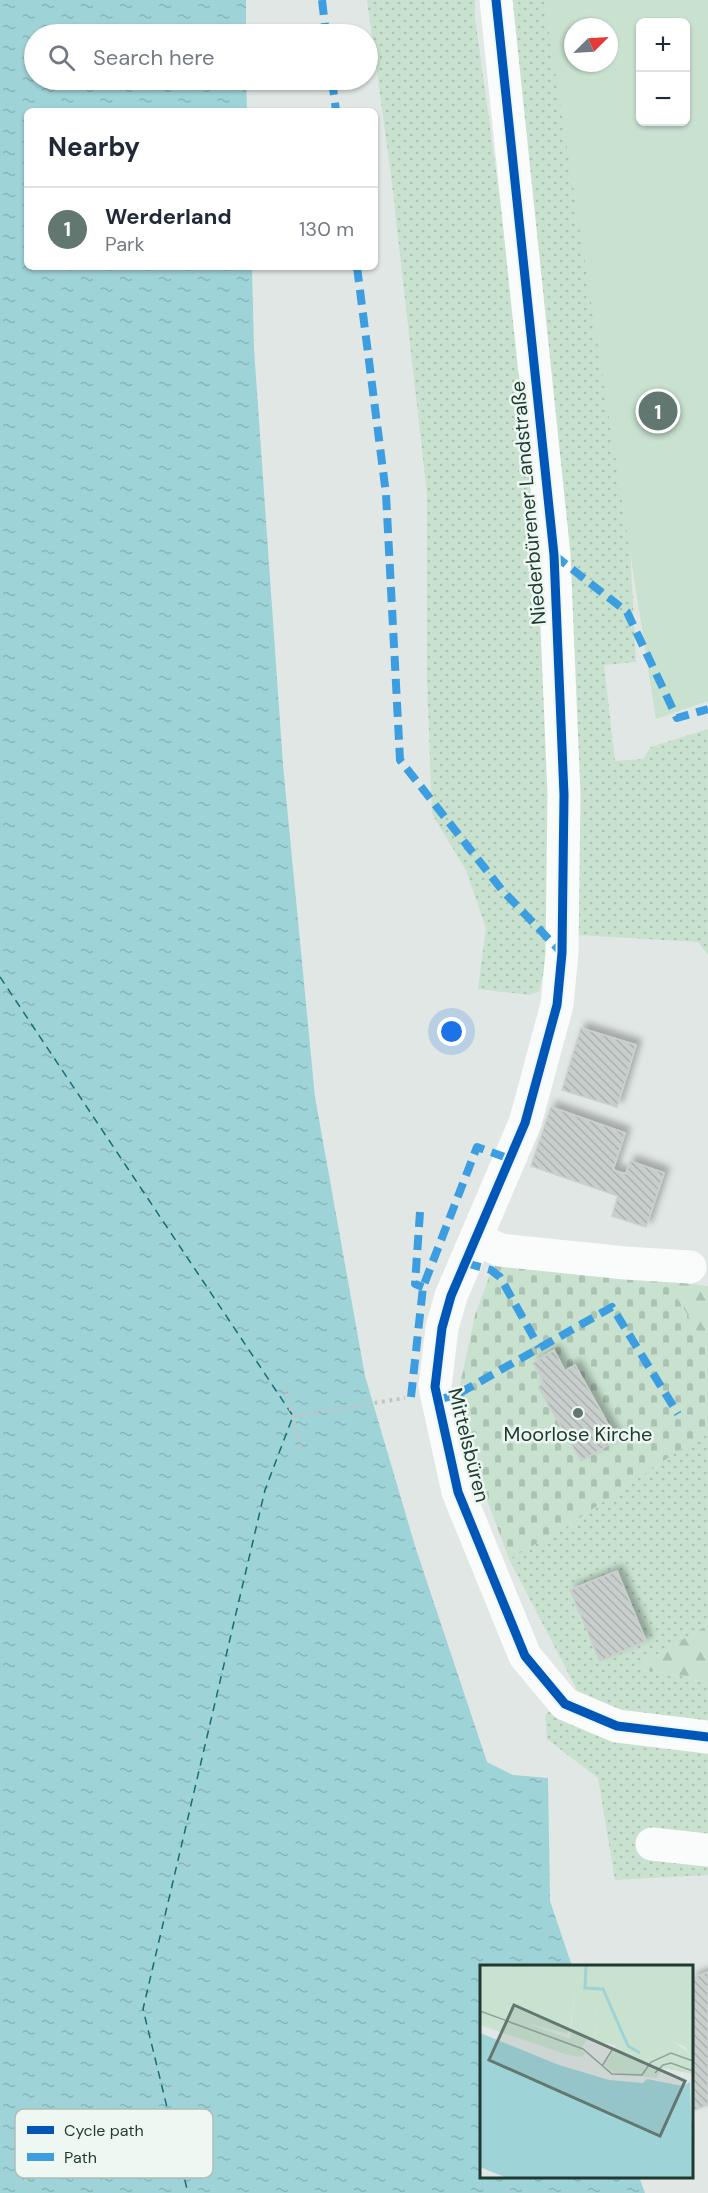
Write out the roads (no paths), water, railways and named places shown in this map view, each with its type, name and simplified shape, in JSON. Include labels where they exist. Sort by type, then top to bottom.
[{"type":"street","name":"Niederbürener Landstraße","points":[[496,0],[554,555],[564,795],[562,953],[556,1005]]},
{"type":"street","name":"Mittelsbüren","points":[[556,1005],[525,1123],[451,1296],[442,1328],[435,1387],[458,1492],[525,1656],[565,1704],[617,1726],[708,1737]]},
{"type":"street","points":[[477,1239],[500,1250],[690,1267]]},
{"type":"street","points":[[652,1844],[708,1850]]},
{"type":"water","points":[[0,0],[246,0],[246,24],[24,24],[24,90],[246,90],[247,108],[24,108],[24,270],[252,270],[254,349],[283,765],[315,1097],[365,1376],[415,1546],[487,1762],[513,1775],[548,1778],[550,1901],[572,1965],[480,1965],[480,2178],[639,2178],[645,2193],[0,2193]]},
{"type":"place","name":"Werderland","points":[[658,411]]},
{"type":"place","name":"Moorlose Kirche","points":[[578,1413]]}]
